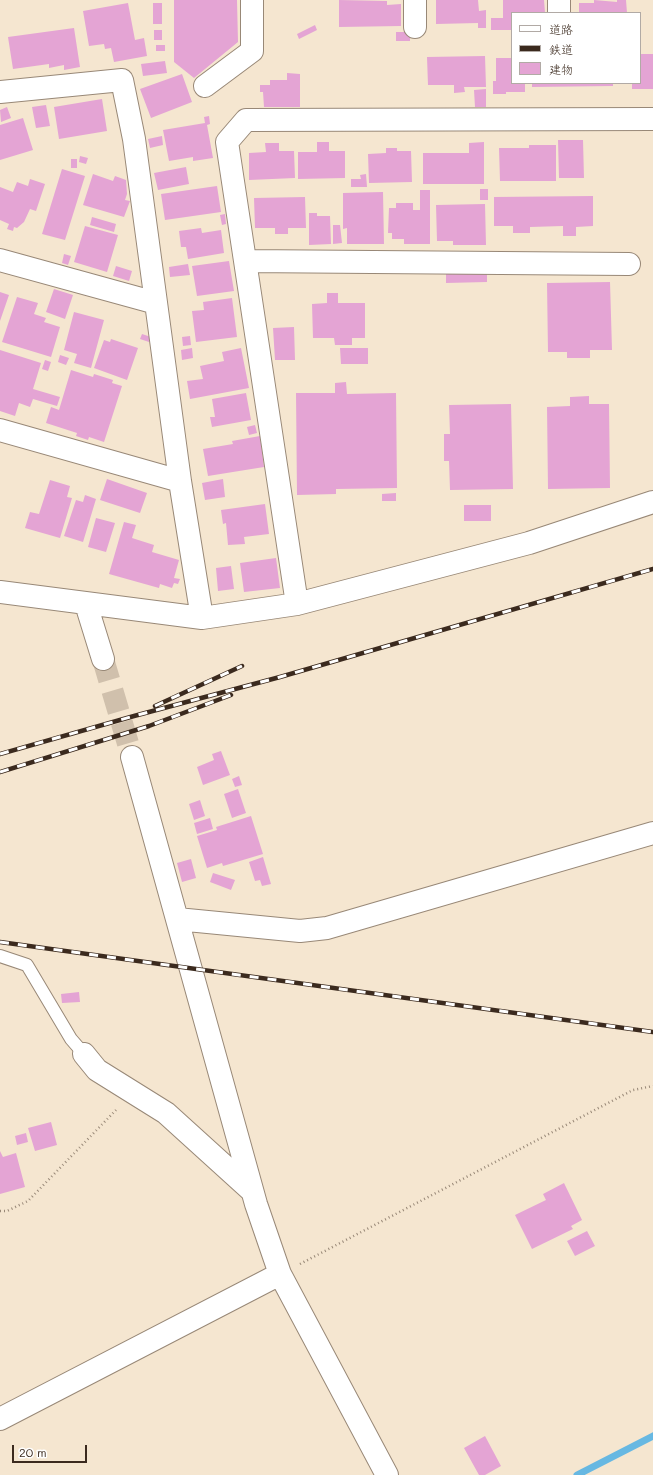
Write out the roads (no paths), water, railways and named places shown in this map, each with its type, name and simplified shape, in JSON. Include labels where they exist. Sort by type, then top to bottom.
[{"type":"street","points":[[205,86],[252,51],[252,0]]},
{"type":"street","points":[[415,0],[415,27]]},
{"type":"street","points":[[559,0],[559,12]]},
{"type":"street","points":[[0,92],[122,80],[134,140],[180,481],[202,618]]},
{"type":"street","points":[[297,604],[227,142],[246,120],[653,119]]},
{"type":"street","points":[[0,260],[156,302]]},
{"type":"street","points":[[245,261],[629,264]]},
{"type":"street","points":[[0,430],[180,481]]},
{"type":"street","points":[[0,592],[202,618],[297,604],[529,543],[653,502]]},
{"type":"street","points":[[86,604],[103,658]]},
{"type":"street","points":[[132,757],[252,1191],[280,1274],[387,1475]]},
{"type":"street","points":[[177,919],[300,931],[327,928],[653,833]]},
{"type":"street","points":[[84,1054],[97,1070],[166,1113],[252,1191]]},
{"type":"street","points":[[0,1418],[280,1274]]},
{"type":"lane","points":[[0,956],[27,965],[71,1039],[84,1054]]},
{"type":"waterway","points":[[577,1475],[653,1436]]},
{"type":"tunnel","points":[[103,659],[132,757]]},
{"type":"railway","points":[[0,754],[280,677],[653,569]]},
{"type":"railway","points":[[155,706],[242,666]]},
{"type":"railway","points":[[0,772],[149,726],[231,695]]},
{"type":"railway","points":[[0,942],[653,1032]]}]
